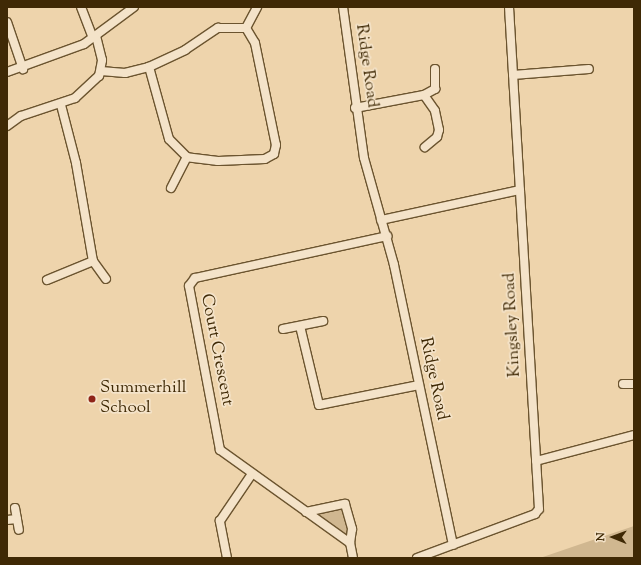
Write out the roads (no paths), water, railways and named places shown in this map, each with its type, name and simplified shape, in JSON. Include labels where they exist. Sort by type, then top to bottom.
[{"type":"street","points":[[81,7],[95,37],[101,71]]},
{"type":"street","points":[[7,72],[23,69],[95,37],[134,7]]},
{"type":"street","points":[[246,28],[257,7]]},
{"type":"street","name":"Kingsley Road","points":[[417,558],[537,512],[536,461],[509,7]]},
{"type":"street","name":"Ridge Road","points":[[345,8],[355,108],[381,220],[387,236],[453,545]]},
{"type":"street","points":[[7,22],[23,69]]},
{"type":"street","points":[[101,71],[125,73],[149,67],[185,50],[218,28],[246,28]]},
{"type":"street","points":[[149,67],[169,139],[187,157],[218,161],[265,159],[274,154],[276,145],[255,42],[246,28]]},
{"type":"street","points":[[355,108],[424,95],[433,91],[436,86],[435,69]]},
{"type":"street","points":[[513,75],[589,69]]},
{"type":"street","points":[[7,126],[21,116],[61,105],[75,98],[101,71]]},
{"type":"street","points":[[424,95],[429,106],[436,115],[439,134],[425,147]]},
{"type":"street","points":[[61,105],[76,163],[93,261],[106,280]]},
{"type":"street","points":[[171,188],[187,157]]},
{"type":"street","points":[[381,220],[520,190]]},
{"type":"street","name":"Court Crescent","points":[[350,543],[220,450],[190,281],[387,236]]},
{"type":"street","points":[[47,280],[93,261]]},
{"type":"street","points":[[283,329],[323,321]]},
{"type":"street","points":[[300,326],[319,405],[419,385]]},
{"type":"street","points":[[622,384],[634,384]]},
{"type":"street","points":[[536,461],[634,435]]},
{"type":"street","points":[[227,558],[220,521],[252,474]]},
{"type":"street","points":[[306,512],[346,504],[352,529],[350,543],[353,558]]},
{"type":"street","points":[[15,508],[19,530]]},
{"type":"street","points":[[7,520],[17,519]]},
{"type":"place","name":"Summerhill School","points":[[92,399]]}]
